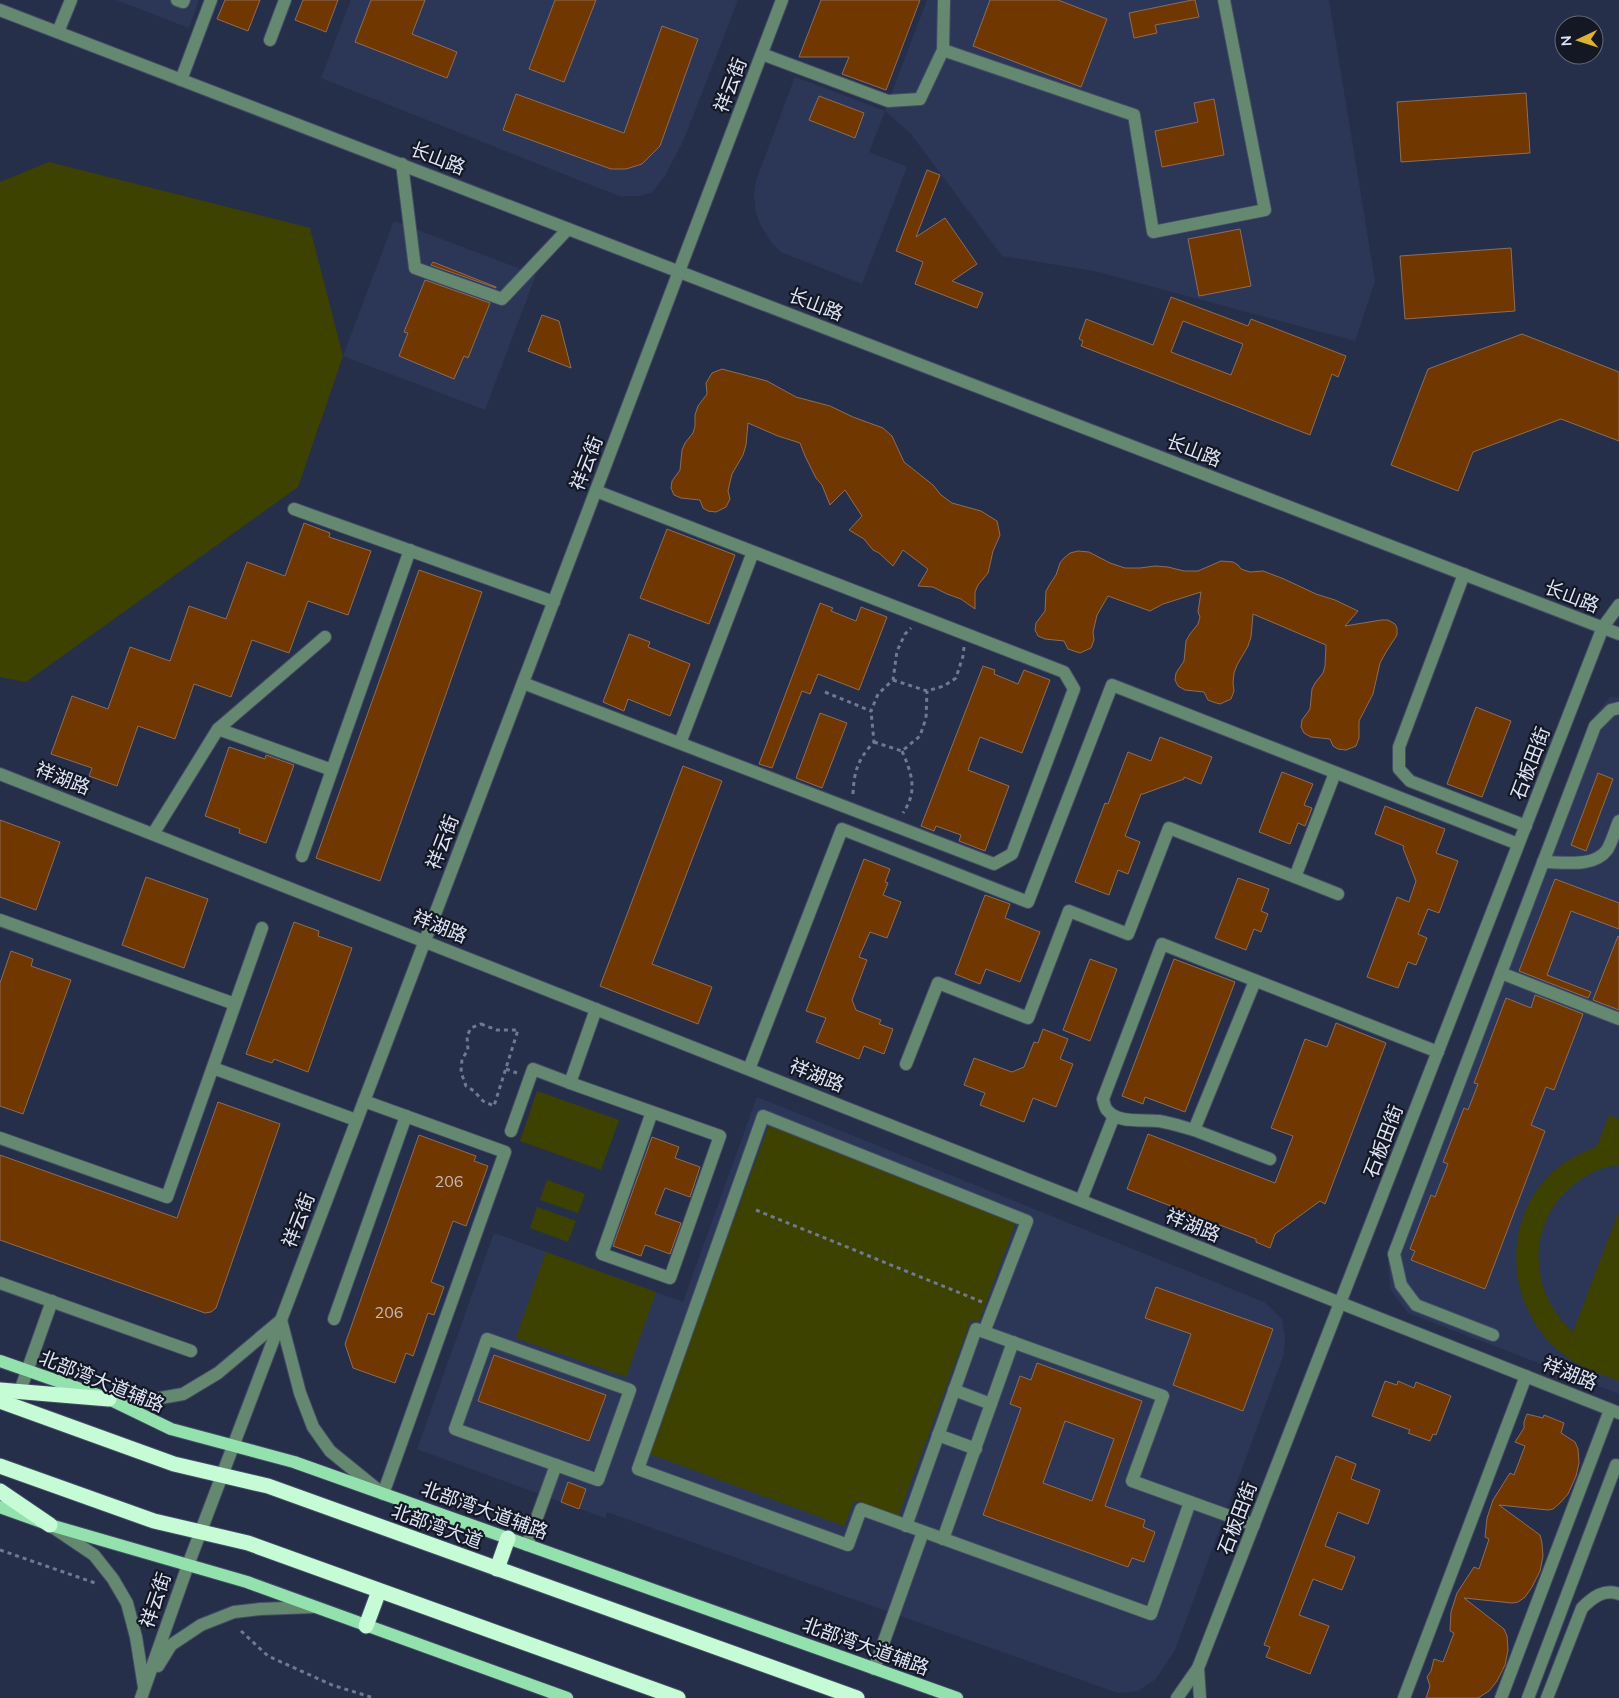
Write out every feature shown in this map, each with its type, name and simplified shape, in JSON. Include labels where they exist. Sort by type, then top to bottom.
[{"type":"highway","points":[[0,1390],[109,1399]]},
{"type":"highway","name":"北部湾大道","points":[[0,1401],[174,1464],[268,1486],[857,1698]]},
{"type":"highway","points":[[0,1466],[154,1521],[248,1544],[678,1698]]},
{"type":"highway","points":[[0,1491],[50,1525]]},
{"type":"highway","points":[[497,1569],[508,1538]]},
{"type":"highway","points":[[366,1626],[378,1590]]},
{"type":"main road","name":"北部湾大道辅路","points":[[0,1361],[109,1399],[171,1429],[294,1462],[957,1698]]},
{"type":"main road","points":[[0,1507],[50,1525],[247,1582],[567,1698]]},
{"type":"street","points":[[58,32],[71,0]]},
{"type":"street","points":[[177,0],[183,2],[184,0]]},
{"type":"street","points":[[181,80],[211,0]]},
{"type":"street","points":[[270,40],[285,0]]},
{"type":"street","name":"祥云街","points":[[142,1694],[200,1532],[280,1320],[782,0]]},
{"type":"street","points":[[762,54],[888,101],[920,99],[943,50],[944,0]]},
{"type":"street","points":[[943,50],[1134,115],[1153,232],[1265,210],[1224,0]]},
{"type":"street","name":"长山路","points":[[0,10],[1619,634]]},
{"type":"street","points":[[402,164],[415,268],[502,299],[568,229]]},
{"type":"street","points":[[523,683],[994,864],[1012,854],[1074,689],[1064,672],[596,491]]},
{"type":"street","points":[[294,509],[554,602]]},
{"type":"street","points":[[302,856],[410,550]]},
{"type":"street","points":[[680,743],[753,552]]},
{"type":"street","points":[[1464,574],[1399,746],[1399,769],[1410,781],[1526,826]]},
{"type":"street","name":"石板田街","points":[[1198,1668],[1603,627],[1619,605]]},
{"type":"street","points":[[153,834],[218,729],[325,637]]},
{"type":"street","points":[[749,1069],[842,829],[1028,902],[1112,685],[1518,844]]},
{"type":"street","points":[[1493,1335],[1416,1305],[1401,1286],[1394,1254],[1596,726],[1611,710],[1619,708]]},
{"type":"street","points":[[218,729],[332,770]]},
{"type":"street","points":[[1295,877],[1335,773]]},
{"type":"street","name":"祥湖路","points":[[1,778],[153,834],[425,940],[1615,1411]]},
{"type":"street","points":[[1543,862],[1587,862],[1599,858],[1607,850],[1619,821]]},
{"type":"street","points":[[906,1064],[938,983],[1028,1018],[1069,911],[1128,934],[1169,828],[1338,894]]},
{"type":"street","points":[[0,920],[235,1004]]},
{"type":"street","points":[[0,1138],[167,1197],[262,928]]},
{"type":"street","points":[[1270,1159],[1194,1130],[1141,1119],[1126,1121],[1106,1110],[1102,1099],[1162,944],[1438,1052]]},
{"type":"street","points":[[1501,974],[1619,1019]]},
{"type":"street","points":[[1194,1130],[1255,981]]},
{"type":"street","points":[[570,1083],[596,1008]]},
{"type":"street","points":[[213,1068],[356,1120]]},
{"type":"street","points":[[511,1131],[533,1069],[720,1136],[670,1278],[602,1254],[652,1112]]},
{"type":"street","points":[[109,1399],[149,1400],[183,1394],[218,1373],[280,1320],[300,1393],[314,1427],[330,1452],[383,1494],[504,1152],[364,1102]]},
{"type":"street","points":[[334,1319],[406,1116]]},
{"type":"street","points":[[984,1332],[1027,1221],[763,1116],[638,1469],[848,1545],[860,1509],[1151,1614],[1190,1502]]},
{"type":"street","points":[[1081,1200],[1114,1116]]},
{"type":"street","points":[[0,1283],[191,1351]]},
{"type":"street","points":[[20,1391],[52,1302]]},
{"type":"street","points":[[906,1526],[976,1329],[1162,1396],[1132,1481],[1254,1525]]},
{"type":"street","points":[[487,1339],[630,1390],[598,1480],[556,1465],[455,1429],[487,1339]]},
{"type":"street","points":[[944,1539],[1013,1342]]},
{"type":"street","points":[[1404,1698],[1526,1376]]},
{"type":"street","points":[[954,1390],[991,1404]]},
{"type":"street","points":[[1501,1698],[1615,1411]]},
{"type":"street","points":[[938,1435],[976,1449]]},
{"type":"street","points":[[527,1545],[556,1465]]},
{"type":"street","points":[[1528,1698],[1616,1465]]},
{"type":"street","points":[[50,1525],[94,1555],[113,1579],[127,1603],[136,1637],[142,1694]]},
{"type":"street","points":[[874,1669],[923,1532]]},
{"type":"street","points":[[1547,1698],[1582,1608],[1591,1598],[1602,1593],[1614,1592],[1619,1594]]},
{"type":"street","points":[[142,1694],[170,1645],[201,1624],[234,1612],[313,1607]]},
{"type":"street","points":[[1177,1698],[1198,1668]]},
{"type":"street","points":[[1198,1668],[1200,1698]]},
{"type":"path","points":[[852,810],[854,776],[862,756],[874,742],[871,711],[878,694],[893,680],[897,651],[905,634],[922,617]]},
{"type":"path","points":[[893,680],[927,691],[944,686],[956,678],[963,656],[965,634]]},
{"type":"path","points":[[902,751],[920,736],[926,718],[927,691]]},
{"type":"path","points":[[825,692],[871,711]]},
{"type":"path","points":[[874,742],[902,751],[911,773],[912,792],[904,813],[882,821]]},
{"type":"path","points":[[481,1024],[498,1030],[518,1030],[494,1106],[483,1101],[474,1091],[466,1086],[463,1079],[461,1072],[462,1059],[468,1050],[467,1036],[471,1028],[481,1024]]},
{"type":"path","points":[[756,1210],[994,1306]]},
{"type":"path","points":[[0,1550],[100,1585]]},
{"type":"path","points":[[240,1631],[268,1656],[332,1685],[374,1698]]},
{"type":"shaded area","points":[[116,0],[199,0],[189,28]]},
{"type":"shaded area","points":[[351,0],[738,0],[684,139],[665,176],[651,193],[639,196],[619,196],[321,78]]},
{"type":"shaded area","points":[[927,0],[1329,0],[1375,281],[1355,341],[1094,271],[1002,256],[911,134],[885,111]]},
{"type":"shaded area","points":[[795,77],[885,111],[869,152],[907,167],[862,284],[781,252],[771,242],[760,224],[756,213],[754,194],[756,181]]},
{"type":"shaded area","points":[[394,221],[536,275],[485,410],[343,356]]},
{"type":"shaded area","points":[[1610,697],[1619,697],[1619,1394],[1408,1313],[1390,1289],[1388,1260],[1595,716]]},
{"type":"shaded area","points":[[757,1097],[1264,1302],[1282,1319],[1285,1339],[1283,1357],[1175,1650],[1156,1679],[1138,1691],[1118,1693],[607,1512],[605,1518],[417,1449],[494,1233],[683,1302]]},
{"type":"green space","points":[[49,162],[310,228],[343,356],[298,487],[26,682],[0,677],[0,182]]},
{"type":"green space","points":[[537,1091],[619,1120],[601,1170],[520,1141]]},
{"type":"green space","points":[[1609,1115],[1619,1119],[1619,1165],[1603,1168],[1589,1174],[1562,1195],[1550,1213],[1542,1233],[1539,1254],[1540,1275],[1547,1296],[1558,1315],[1573,1332],[1619,1211],[1619,1381],[1587,1368],[1565,1356],[1540,1330],[1527,1308],[1519,1283],[1516,1257],[1519,1232],[1527,1207],[1541,1185],[1560,1166],[1597,1146]]},
{"type":"green space","points":[[769,1125],[1016,1222],[979,1322],[971,1320],[898,1517],[854,1501],[844,1526],[647,1453]]},
{"type":"green space","points":[[547,1180],[585,1194],[578,1213],[540,1200]]},
{"type":"green space","points":[[537,1207],[576,1221],[568,1242],[530,1228]]},
{"type":"green space","points":[[546,1252],[656,1292],[626,1377],[516,1338]]},
{"type":"building","points":[[225,0],[260,0],[248,31],[217,19]]},
{"type":"building","points":[[303,0],[338,0],[326,32],[295,20]]},
{"type":"building","points":[[371,0],[425,0],[412,34],[457,52],[447,78],[355,42]]},
{"type":"building","points":[[555,0],[596,0],[564,82],[529,69]]},
{"type":"building","points":[[821,0],[920,0],[886,90],[842,74],[849,57],[799,57]]},
{"type":"building","points":[[990,0],[1058,0],[1107,19],[1081,87],[973,46]]},
{"type":"building","points":[[1195,0],[1199,17],[1155,25],[1157,33],[1134,38],[1129,13]]},
{"type":"building","points":[[662,26],[698,39],[660,146],[642,164],[626,169],[611,169],[503,130],[516,94],[624,133]]},
{"type":"building","points":[[1526,93],[1530,153],[1401,162],[1397,102]]},
{"type":"building","points":[[819,96],[864,113],[855,138],[809,120]]},
{"type":"building","points":[[1214,99],[1224,155],[1162,167],[1155,131],[1198,122],[1194,103]]},
{"type":"building","points":[[927,170],[940,175],[916,237],[945,218],[977,264],[952,281],[983,293],[977,308],[915,284],[923,262],[896,251]]},
{"type":"building","points":[[1240,229],[1251,286],[1199,296],[1188,239]]},
{"type":"building","points":[[1511,248],[1515,311],[1405,319],[1400,256]]},
{"type":"building","points":[[433,262],[496,287],[496,288],[431,265]]},
{"type":"building","points":[[425,280],[490,303],[468,358],[464,356],[454,379],[399,356],[408,333],[404,332]]},
{"type":"building","points":[[1171,297],[1248,326],[1251,319],[1346,356],[1338,377],[1332,374],[1310,435],[1081,346],[1083,341],[1079,339],[1086,319],[1153,345]],"holes":[[[1183,321],[1243,344],[1231,375],[1171,352]]]},
{"type":"building","points":[[542,315],[559,321],[571,368],[528,351]]},
{"type":"building","points":[[1522,334],[1619,372],[1619,441],[1561,419],[1473,452],[1458,491],[1391,465],[1428,369]]},
{"type":"building","points":[[722,369],[767,381],[796,397],[830,406],[883,428],[892,436],[904,462],[933,485],[941,495],[952,503],[981,511],[997,521],[1000,535],[993,551],[988,573],[975,592],[975,609],[961,599],[933,587],[918,586],[928,569],[903,550],[893,566],[873,550],[864,539],[849,530],[862,516],[845,490],[830,505],[822,485],[816,478],[800,443],[748,423],[746,445],[743,455],[732,474],[728,491],[730,499],[726,507],[716,512],[708,511],[703,508],[700,500],[681,498],[674,495],[671,488],[672,481],[680,470],[682,450],[685,443],[693,433],[698,406],[707,394],[706,383],[712,373]]},
{"type":"building","points":[[304,523],[330,533],[329,537],[371,551],[348,615],[308,601],[289,653],[252,640],[231,697],[194,684],[175,739],[138,726],[117,786],[89,776],[92,768],[51,754],[72,696],[108,709],[130,647],[170,661],[189,606],[226,619],[247,562],[285,576]]},
{"type":"building","points":[[667,529],[735,555],[709,624],[640,598]]},
{"type":"building","points":[[1078,551],[1089,552],[1110,563],[1125,568],[1155,566],[1184,571],[1198,571],[1221,561],[1233,562],[1241,569],[1250,572],[1263,571],[1358,611],[1345,626],[1381,620],[1388,620],[1395,624],[1397,635],[1380,663],[1373,694],[1359,721],[1359,738],[1356,746],[1346,750],[1338,749],[1333,746],[1330,739],[1311,737],[1304,733],[1301,727],[1302,720],[1310,709],[1312,689],[1323,673],[1326,645],[1253,614],[1251,637],[1234,673],[1234,691],[1231,699],[1220,704],[1208,700],[1204,692],[1185,690],[1178,686],[1175,680],[1176,673],[1184,661],[1186,641],[1198,624],[1201,592],[1163,604],[1150,611],[1108,596],[1097,615],[1093,632],[1094,640],[1091,648],[1080,653],[1068,649],[1064,641],[1045,639],[1038,636],[1035,630],[1036,623],[1045,611],[1046,591],[1063,559],[1070,553]]},
{"type":"building","points":[[419,570],[482,592],[380,881],[316,858]]},
{"type":"building","points":[[820,603],[833,608],[831,611],[856,621],[861,607],[887,617],[859,690],[818,674],[810,694],[802,691],[772,768],[759,764]]},
{"type":"building","points":[[629,634],[650,642],[648,647],[690,664],[670,716],[628,699],[624,711],[603,702]]},
{"type":"building","points":[[983,666],[995,670],[994,674],[1018,684],[1024,670],[1050,680],[1022,753],[980,737],[968,770],[1009,786],[985,851],[959,841],[961,835],[936,826],[934,831],[921,826]]},
{"type":"building","points":[[1476,707],[1511,721],[1482,797],[1447,784]]},
{"type":"building","points":[[820,713],[847,723],[822,788],[796,778]]},
{"type":"building","points":[[1160,737],[1212,757],[1201,784],[1184,777],[1184,779],[1141,794],[1125,836],[1140,842],[1128,874],[1118,870],[1109,895],[1075,882],[1105,803],[1108,804],[1128,752],[1151,761]]},
{"type":"building","points":[[229,747],[265,759],[266,755],[294,765],[266,843],[239,833],[240,829],[205,816]]},
{"type":"building","points":[[683,766],[722,781],[652,964],[712,987],[698,1024],[600,986]]},
{"type":"building","points":[[1282,772],[1313,784],[1304,805],[1312,808],[1305,826],[1298,823],[1290,844],[1259,832]]},
{"type":"building","points":[[1598,773],[1613,779],[1586,851],[1571,845]]},
{"type":"building","points":[[1385,806],[1445,829],[1436,853],[1458,861],[1439,913],[1428,909],[1418,934],[1427,938],[1416,965],[1408,962],[1398,988],[1367,977],[1397,897],[1409,902],[1416,881],[1403,848],[1404,846],[1375,834]]},
{"type":"building","points":[[0,820],[60,842],[36,910],[0,897]]},
{"type":"building","points":[[864,859],[890,869],[885,882],[888,883],[883,895],[901,902],[887,938],[870,932],[859,957],[867,960],[852,1000],[856,1010],[881,1020],[879,1024],[893,1029],[884,1054],[864,1046],[859,1059],[816,1042],[826,1018],[806,1011]]},
{"type":"building","points":[[146,877],[208,899],[184,968],[122,945]]},
{"type":"building","points":[[1238,878],[1269,889],[1261,911],[1268,914],[1261,932],[1254,929],[1246,950],[1215,938]]},
{"type":"building","points":[[1555,879],[1619,903],[1619,929],[1571,911],[1547,975],[1591,992],[1588,998],[1519,971]]},
{"type":"building","points":[[985,895],[1010,904],[1005,918],[1040,932],[1020,982],[986,969],[980,984],[955,974]]},
{"type":"building","points":[[294,922],[319,931],[318,936],[352,948],[308,1072],[274,1059],[272,1063],[246,1054]]},
{"type":"building","points":[[1619,937],[1619,1010],[1593,1000]]},
{"type":"building","points":[[11,951],[33,959],[31,966],[71,980],[23,1114],[0,1106],[0,983]]},
{"type":"building","points":[[1090,959],[1117,969],[1090,1041],[1063,1030]]},
{"type":"building","points":[[1174,959],[1235,982],[1185,1112],[1145,1097],[1143,1104],[1122,1096]]},
{"type":"building","points":[[1535,995],[1583,1014],[1554,1090],[1546,1087],[1531,1125],[1545,1131],[1485,1289],[1411,1260],[1415,1251],[1410,1249],[1431,1195],[1435,1197],[1448,1164],[1443,1162],[1464,1108],[1468,1110],[1478,1084],[1474,1083],[1506,998],[1531,1008]]},
{"type":"building","points":[[1336,1023],[1386,1043],[1325,1204],[1320,1201],[1275,1234],[1270,1248],[1256,1242],[1256,1239],[1127,1189],[1148,1134],[1275,1183],[1293,1136],[1271,1128],[1305,1039],[1327,1047]]},
{"type":"building","points":[[1043,1029],[1068,1039],[1060,1059],[1073,1064],[1056,1107],[1033,1098],[1024,1122],[980,1105],[985,1093],[964,1085],[974,1058],[1012,1072],[1024,1067],[1034,1042],[1038,1043]]},
{"type":"building","points":[[218,1102],[280,1124],[216,1308],[211,1312],[205,1313],[0,1240],[0,1155],[177,1218]]},
{"type":"building","points":[[419,1135],[476,1156],[474,1161],[488,1166],[466,1226],[453,1221],[431,1282],[444,1287],[434,1315],[428,1313],[413,1356],[406,1353],[395,1383],[353,1368],[345,1344]]},
{"type":"building","points":[[652,1137],[679,1147],[675,1158],[700,1167],[690,1197],[665,1188],[655,1214],[681,1223],[670,1254],[645,1245],[641,1256],[613,1246]]},
{"type":"building","points":[[1156,1287],[1273,1329],[1243,1411],[1173,1385],[1191,1334],[1145,1318]]},
{"type":"building","points":[[494,1355],[606,1395],[589,1441],[478,1401]]},
{"type":"building","points":[[1037,1363],[1142,1401],[1105,1506],[1145,1520],[1143,1527],[1155,1532],[1144,1562],[1132,1558],[1128,1567],[983,1515],[1021,1408],[1010,1404],[1020,1376],[1031,1380]],"holes":[[[1065,1421],[1114,1439],[1092,1501],[1043,1483]]]},
{"type":"building","points":[[1385,1381],[1397,1385],[1398,1381],[1414,1388],[1416,1382],[1451,1396],[1436,1435],[1433,1434],[1430,1441],[1408,1433],[1410,1430],[1372,1416]]},
{"type":"building","points":[[1527,1414],[1543,1418],[1544,1415],[1564,1423],[1561,1433],[1575,1442],[1578,1449],[1579,1463],[1576,1476],[1568,1494],[1553,1509],[1499,1505],[1540,1535],[1543,1556],[1540,1571],[1532,1587],[1525,1597],[1518,1602],[1464,1598],[1504,1629],[1507,1636],[1508,1650],[1505,1665],[1497,1681],[1489,1691],[1478,1698],[1426,1698],[1430,1686],[1427,1677],[1431,1671],[1434,1659],[1443,1662],[1454,1633],[1450,1631],[1451,1612],[1457,1593],[1474,1567],[1479,1569],[1489,1539],[1485,1537],[1487,1518],[1493,1500],[1510,1473],[1514,1475],[1525,1446],[1515,1442],[1524,1428]]},
{"type":"building","points":[[1336,1456],[1356,1464],[1351,1479],[1380,1490],[1368,1524],[1338,1512],[1325,1546],[1355,1557],[1342,1590],[1313,1579],[1299,1615],[1329,1626],[1310,1674],[1266,1657],[1270,1647],[1264,1645]]},
{"type":"building","points":[[568,1482],[586,1489],[579,1509],[561,1502]]}]
